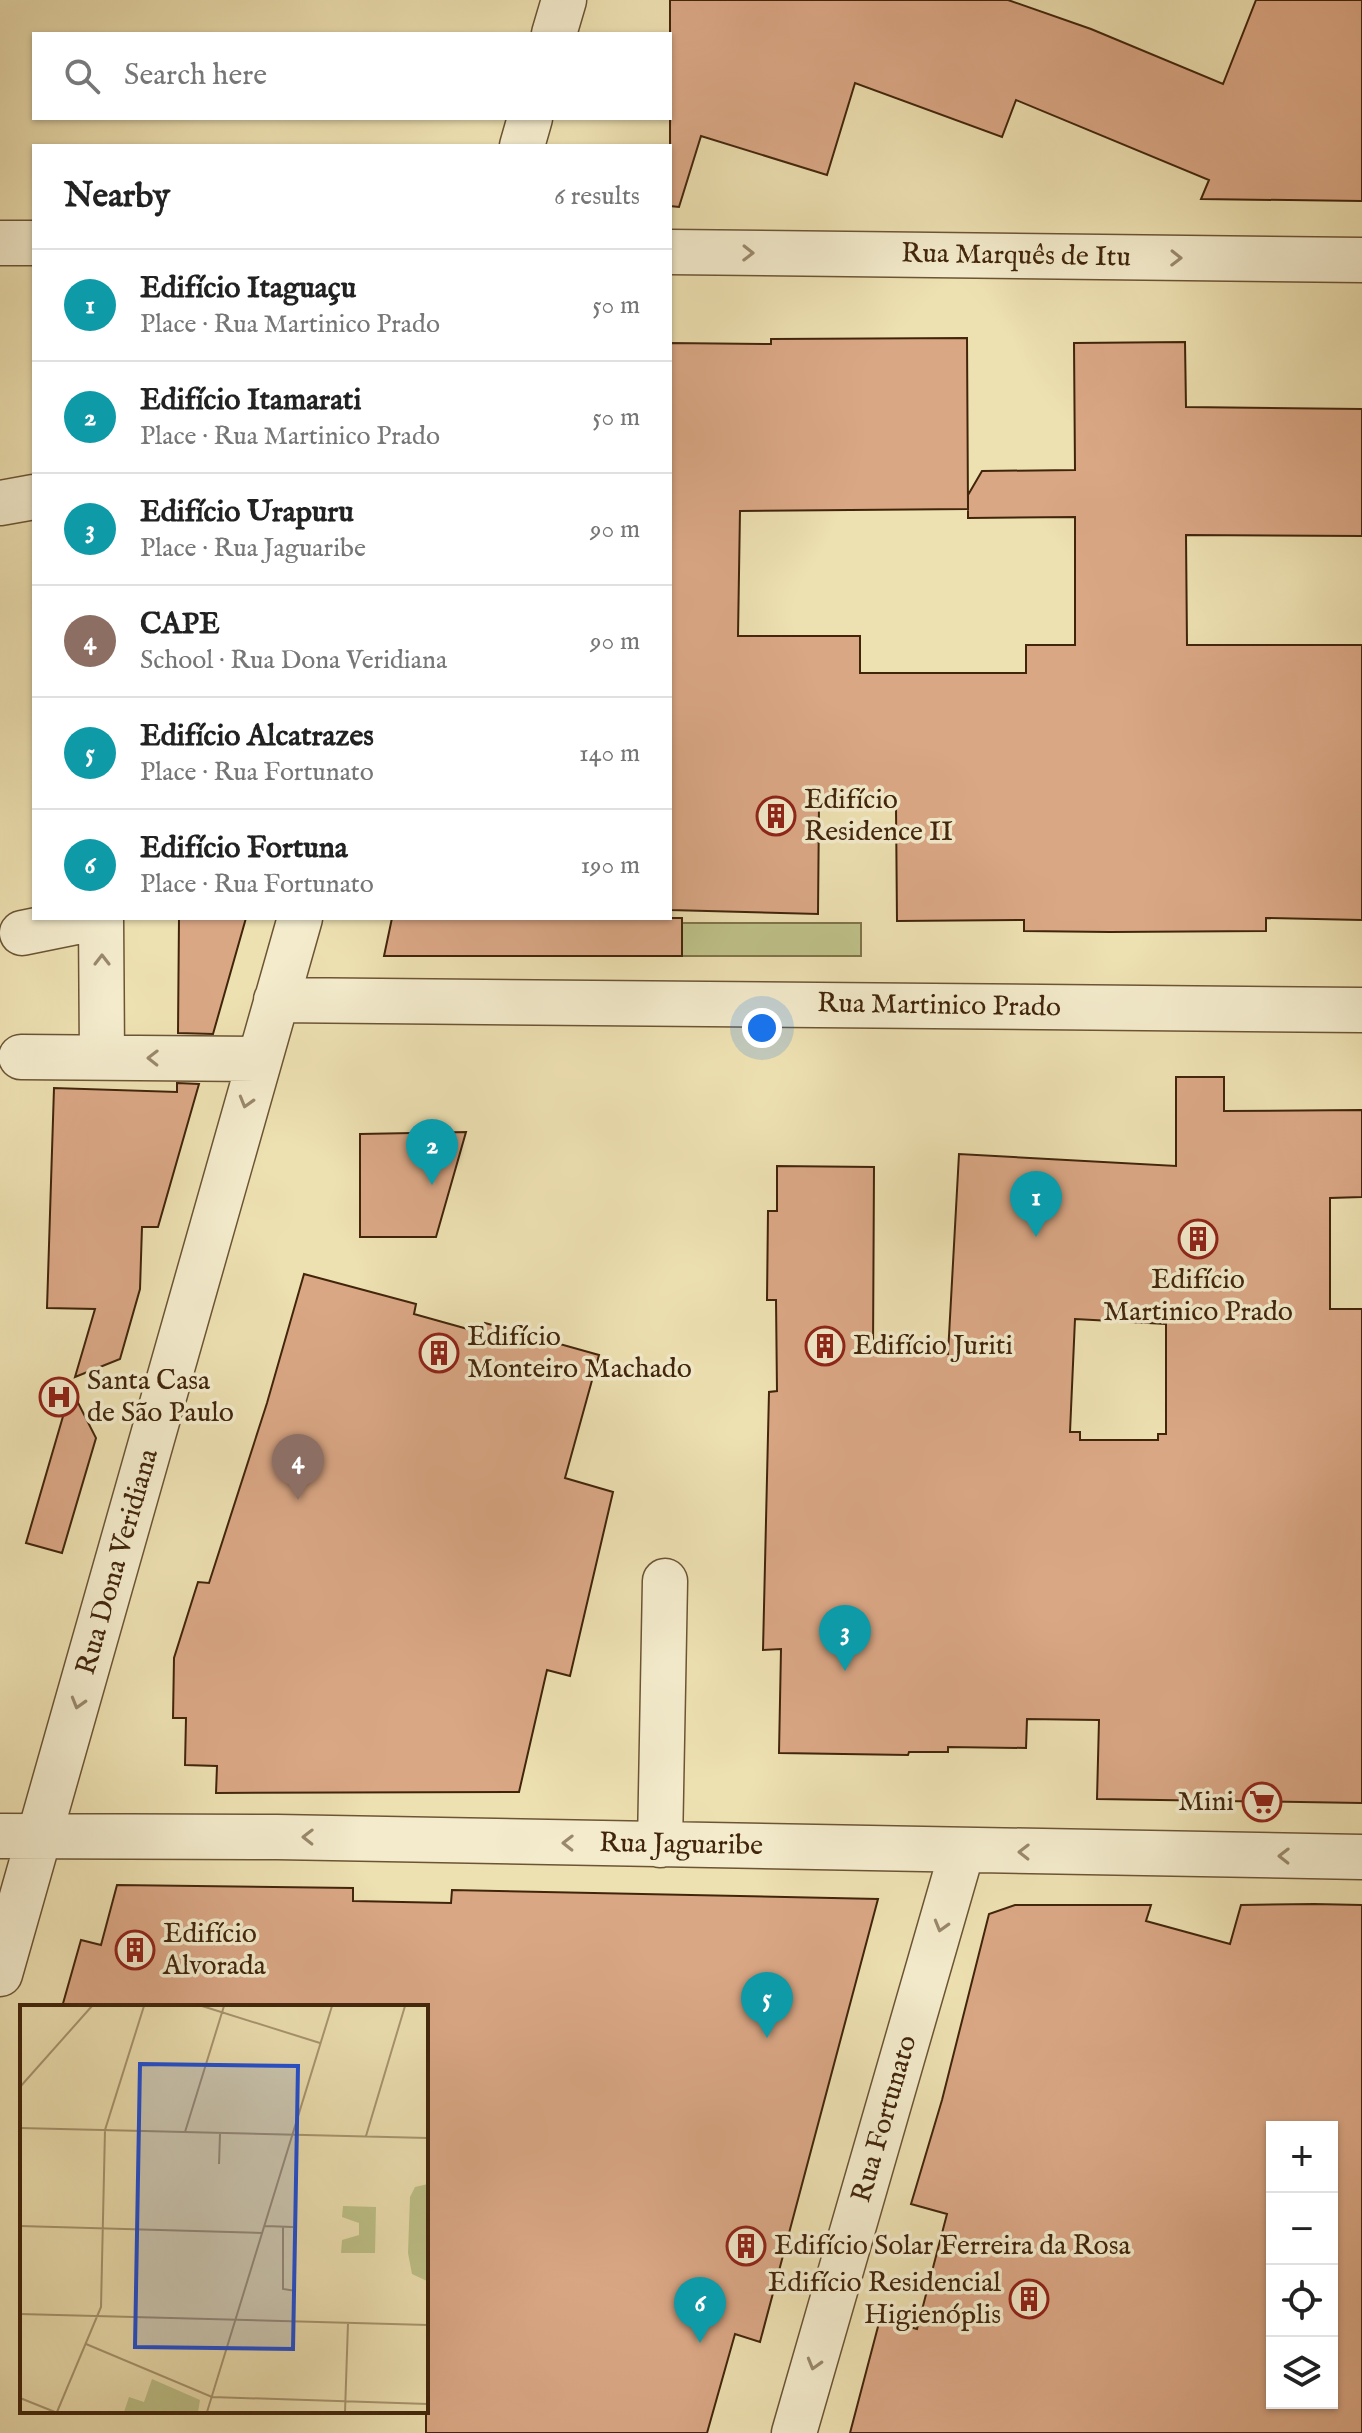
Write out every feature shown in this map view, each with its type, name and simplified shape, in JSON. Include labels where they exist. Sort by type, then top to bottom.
[{"type":"street","points":[[555,32],[564,0]]},
{"type":"street","points":[[523,144],[529,120]]},
{"type":"street","points":[[0,243],[32,243]]},
{"type":"street","name":"Rua Marquês de Itu","points":[[672,252],[1362,260]]},
{"type":"street","points":[[0,503],[32,497]]},
{"type":"street","points":[[22,933],[89,920]]},
{"type":"street","points":[[99,920],[102,1057]]},
{"type":"street","name":"Rua Dona Veridiana","points":[[0,1974],[20,1836],[299,920]]},
{"type":"street","name":"Rua Martinico Prado","points":[[276,1000],[1362,1010]]},
{"type":"street","points":[[21,1057],[259,1059]]},
{"type":"street","points":[[660,1845],[665,1581]]},
{"type":"street","name":"Rua Jaguaribe","points":[[20,1836],[1362,1857]]},
{"type":"street","name":"Rua Fortunato","points":[[794,2433],[962,1851]]},
{"type":"green space","points":[[682,923],[861,923],[861,956],[682,956]]},
{"type":"building","points":[[670,0],[1008,0],[1091,29],[1223,84],[1256,0],[1362,0],[1362,201],[1201,199],[1209,180],[1016,100],[1002,137],[855,83],[827,175],[701,136],[679,207],[672,206]]},
{"type":"building","points":[[967,338],[968,509],[968,495],[982,471],[1075,470],[1074,343],[1185,342],[1186,407],[1362,409],[1362,536],[1186,535],[1187,645],[1362,645],[1362,920],[1266,918],[1266,931],[1110,932],[1024,931],[1024,920],[897,921],[896,807],[819,805],[818,914],[672,910],[672,343],[771,344],[771,339]],"holes":[[[968,509],[968,518],[1075,517],[1075,645],[1026,645],[1026,673],[860,673],[860,636],[738,636],[740,511]]]},
{"type":"building","points":[[682,918],[682,956],[384,956],[392,920]]},
{"type":"building","points":[[179,920],[245,920],[213,1034],[178,1033]]},
{"type":"building","points":[[1176,1077],[1224,1077],[1224,1111],[1362,1110],[1362,1197],[1330,1198],[1330,1309],[1362,1309],[1362,1803],[1097,1799],[1099,1720],[1027,1719],[1026,1748],[948,1747],[948,1752],[909,1752],[908,1755],[779,1753],[781,1649],[763,1650],[769,1392],[777,1391],[776,1300],[767,1300],[768,1211],[777,1211],[777,1166],[874,1167],[873,1352],[948,1354],[959,1154],[1176,1166]],"holes":[[[1075,1319],[1166,1324],[1166,1434],[1158,1434],[1158,1440],[1080,1440],[1080,1432],[1070,1432]]]},
{"type":"building","points":[[177,1083],[199,1084],[158,1227],[142,1227],[140,1289],[120,1359],[75,1377],[95,1309],[47,1308],[54,1088],[177,1092]]},
{"type":"building","points":[[466,1132],[436,1237],[360,1237],[360,1134]]},
{"type":"building","points":[[304,1274],[416,1304],[414,1314],[482,1333],[485,1323],[599,1355],[565,1478],[613,1492],[570,1676],[547,1670],[519,1792],[216,1793],[217,1766],[185,1765],[186,1718],[173,1718],[174,1658],[198,1582],[209,1583],[267,1403]]},
{"type":"building","points":[[71,1389],[96,1438],[62,1553],[26,1543]]},
{"type":"building","points":[[117,1885],[353,1888],[353,1901],[451,1903],[452,1890],[878,1899],[760,2342],[735,2334],[707,2433],[426,2433],[428,2005],[63,2005],[81,1940],[101,1945]]},
{"type":"building","points":[[1015,1905],[1151,1905],[1146,1921],[1230,1944],[1241,1905],[1362,1905],[1362,2433],[850,2433],[880,2319],[917,2329],[947,2214],[911,2204],[942,2100],[989,1914]]},
{"type":"place","name":"Edifício Residence II","points":[[776,816]]},
{"type":"place","name":"Edifício Itamarati","points":[[432,1185]]},
{"type":"place","name":"Edifício Itaguaçu","points":[[1036,1237]]},
{"type":"place","name":"Edifício Martinico Prado","points":[[1198,1239]]},
{"type":"place","name":"Edifício Juriti","points":[[825,1346]]},
{"type":"place","name":"Edifício Monteiro Machado","points":[[439,1353]]},
{"type":"place","name":"Santa Casa de São Paulo","points":[[59,1397]]},
{"type":"place","name":"CAPE","points":[[298,1500]]},
{"type":"place","name":"Edifício Urapuru","points":[[845,1671]]},
{"type":"place","name":"Mini","points":[[1262,1802]]},
{"type":"place","name":"Edifício Alvorada","points":[[135,1950]]},
{"type":"place","name":"Edifício Alcatrazes","points":[[767,2038]]},
{"type":"place","name":"Edifício Solar Ferreira da Rosa","points":[[746,2246]]},
{"type":"place","name":"Edifício Residencial Higienóplis","points":[[1029,2299]]},
{"type":"place","name":"Edifício Fortuna","points":[[700,2343]]}]
